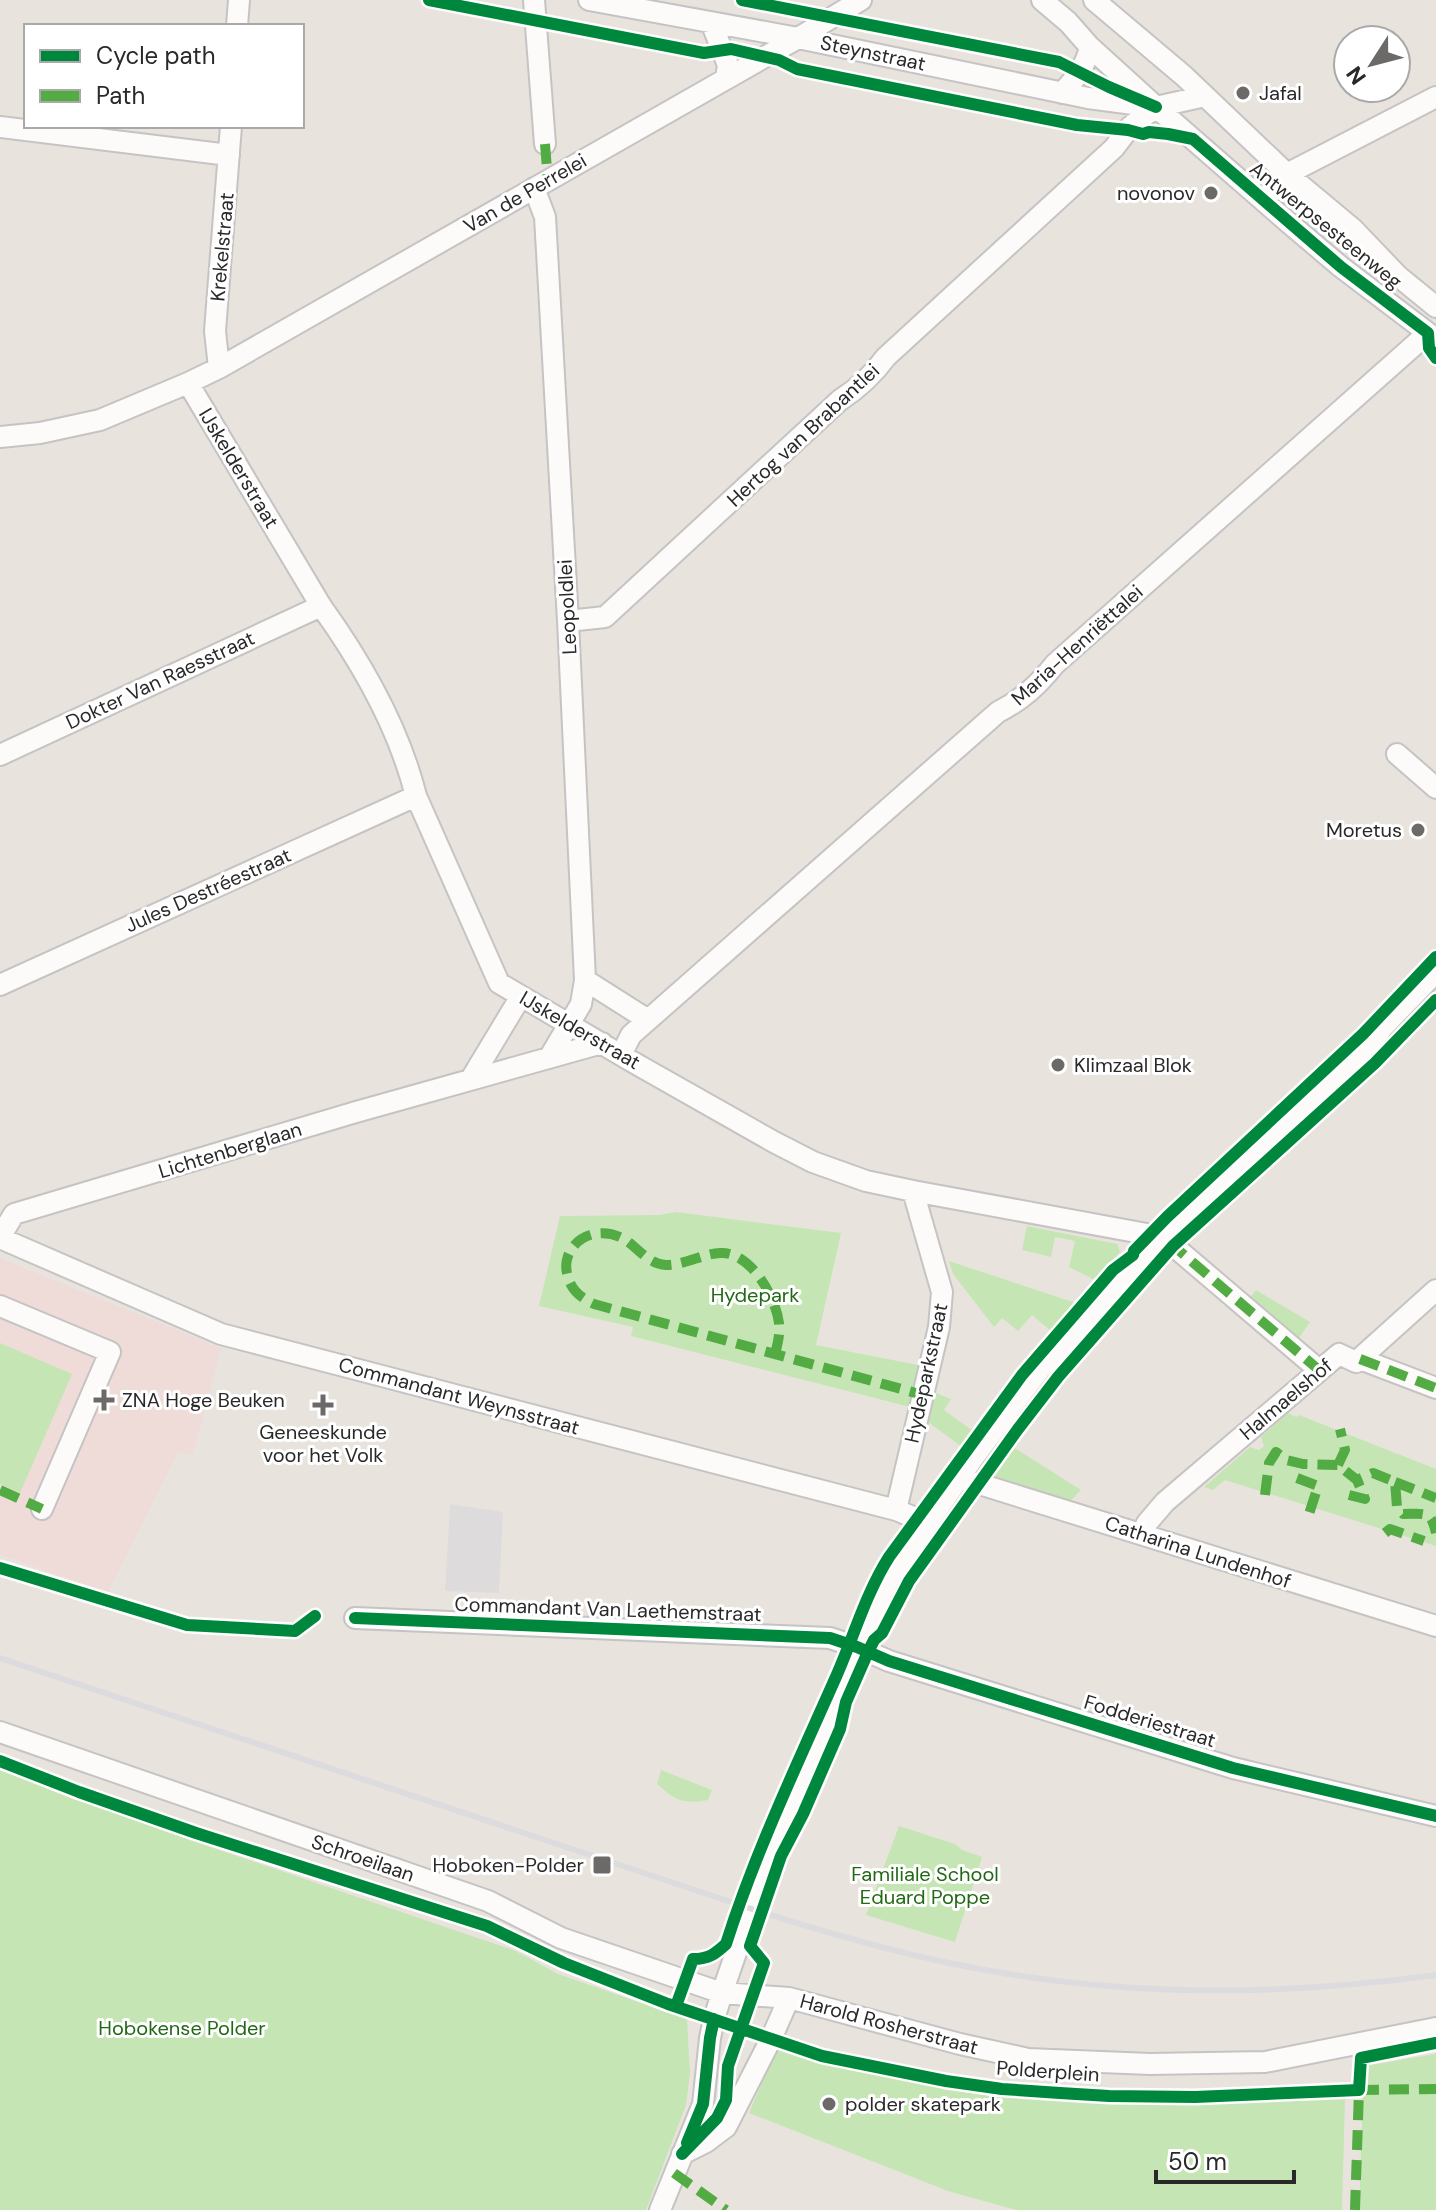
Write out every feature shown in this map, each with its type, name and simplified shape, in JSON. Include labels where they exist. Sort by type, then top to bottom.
[{"type":"street","points":[[237,24],[239,0]]},
{"type":"street","points":[[534,0],[545,144]]},
{"type":"street","name":"Steynstraat","points":[[589,0],[798,38],[1062,93],[1156,107]]},
{"type":"street","name":"Van de Perrelei","points":[[0,437],[40,433],[100,420],[219,368],[861,0]]},
{"type":"street","name":"Antwerpsesteenweg","points":[[1042,0],[1156,107],[1264,201],[1341,267],[1432,336]]},
{"type":"street","name":"Antwerpsesteenweg","points":[[1094,0],[1205,96],[1287,174],[1353,229],[1383,263],[1436,307]]},
{"type":"street","points":[[711,22],[728,65],[726,78]]},
{"type":"street","points":[[1062,93],[1087,61],[1090,47]]},
{"type":"street","points":[[1156,107],[1205,96]]},
{"type":"street","points":[[1264,201],[1287,174],[1436,97]]},
{"type":"street","points":[[1112,102],[1125,113],[1130,127]]},
{"type":"street","name":"Hertog van Brabantlei","points":[[568,621],[605,617],[840,400],[871,377],[886,357],[1114,148],[1130,127],[1156,107]]},
{"type":"street","points":[[0,127],[229,155]]},
{"type":"street","name":"Krekelstraat","points":[[219,368],[215,331],[231,128]]},
{"type":"street","name":"Leopoldlei","points":[[534,188],[545,217],[585,980],[581,1004],[569,1024]]},
{"type":"street","name":"Maria-Henriëttalei","points":[[621,1055],[631,1035],[998,712],[1018,703],[1040,684],[1055,664],[1432,336]]},
{"type":"street","name":"IJskelderstraat","points":[[188,383],[387,715],[410,772],[416,796],[499,983],[813,1162],[866,1181],[1163,1237]]},
{"type":"street","name":"Dokter Van Raesstraat","points":[[0,755],[321,606]]},
{"type":"street","points":[[1397,754],[1436,788]]},
{"type":"street","name":"Jules Destréestraat","points":[[0,985],[416,796]]},
{"type":"street","points":[[660,2210],[703,2104],[710,2038],[722,1993],[771,1852],[889,1579],[1041,1368],[1067,1350],[1163,1237],[1213,1186],[1234,1177],[1366,1054],[1382,1028],[1436,972]]},
{"type":"street","points":[[585,980],[648,1020]]},
{"type":"street","points":[[471,1079],[521,996]]},
{"type":"street","points":[[549,1058],[569,1024]]},
{"type":"street","name":"Lichtenberglaan","points":[[0,1237],[14,1214],[602,1043]]},
{"type":"street","name":"Hydeparkstraat","points":[[896,1510],[939,1327],[942,1292],[913,1191]]},
{"type":"street","name":"Commandant Weynsstraat","points":[[0,1237],[221,1334],[896,1510],[928,1523]]},
{"type":"street","points":[[1163,1237],[1319,1370]]},
{"type":"street","name":"Halmaelshof","points":[[1142,1533],[1165,1502],[1319,1370],[1339,1354],[1356,1362],[1436,1290]]},
{"type":"street","points":[[0,1306],[110,1352],[42,1509]]},
{"type":"street","points":[[1360,1359],[1436,1388]]},
{"type":"street","name":"Catharina Lundenhof","points":[[960,1478],[1436,1626]]},
{"type":"street","name":"Commandant Van Laethemstraat","points":[[355,1618],[830,1638],[857,1647]]},
{"type":"street","name":"Fodderiestraat","points":[[857,1647],[889,1661],[1233,1768],[1436,1816]]},
{"type":"street","name":"Schroeilaan","points":[[0,1732],[488,1901],[561,1938],[722,1993]]},
{"type":"street","name":"Harold Rosherstraat","points":[[722,1993],[789,1998],[960,2044],[1028,2059],[1074,2062],[1165,2064],[1279,2061],[1436,2028]]},
{"type":"street","points":[[682,2154],[726,2127],[789,1998]]},
{"type":"shaded area","name":"ZNA Hoge Beuken","points":[[0,1258],[221,1348],[193,1455],[178,1452],[108,1592],[0,1555]]},
{"type":"shaded area","points":[[450,1504],[503,1512],[499,1593],[445,1591]]},
{"type":"green space","name":"Hydepark","points":[[676,1212],[841,1233],[816,1345],[918,1365],[910,1407],[631,1336],[633,1327],[539,1306],[560,1216],[659,1215]]},
{"type":"green space","points":[[1027,1226],[1117,1244],[1120,1252],[1095,1280],[1069,1267],[1075,1241],[1055,1237],[1051,1257],[1022,1250]]},
{"type":"green space","points":[[949,1261],[1076,1303],[1051,1331],[1032,1315],[1018,1331],[1002,1318],[994,1327],[953,1274]]},
{"type":"green space","points":[[1256,1290],[1310,1322],[1297,1341],[1249,1299]]},
{"type":"green space","points":[[0,1343],[72,1374],[20,1493],[0,1484]]},
{"type":"green space","points":[[936,1393],[951,1399],[944,1410],[973,1431],[962,1447],[928,1422]]},
{"type":"green space","points":[[1288,1413],[1436,1469],[1436,1546],[1225,1480],[1213,1490],[1204,1487],[1250,1447],[1259,1450],[1264,1446],[1261,1437]]},
{"type":"green space","points":[[1015,1448],[1081,1490],[1069,1502],[991,1477]]},
{"type":"green space","name":"Hobokense Polder","points":[[0,1768],[187,1839],[516,1951],[558,1974],[687,2019],[690,2073],[686,2105],[646,2210],[0,2210]]},
{"type":"green space","points":[[661,1770],[712,1790],[708,1800],[692,1802],[674,1797],[657,1784]]},
{"type":"green space","name":"Familiale School Eduard Poppe","points":[[899,1826],[955,1844],[982,1857],[955,1942],[866,1915]]},
{"type":"green space","points":[[777,2047],[910,2080],[1060,2100],[1162,2103],[1345,2097],[1342,2210],[1016,2210],[948,2191],[749,2113]]},
{"type":"green space","points":[[1436,2054],[1436,2210],[1359,2210],[1364,2066]]},
{"type":"railway","points":[[0,1658],[761,1912],[930,1959],[1074,1983],[1195,1990],[1316,1987],[1436,1975]]},
{"type":"marked path","points":[[545,144],[548,181]]},
{"type":"marked path","points":[[775,1354],[779,1327],[773,1301],[752,1268],[731,1254],[720,1253],[680,1263],[659,1264],[626,1240],[605,1233],[583,1238],[568,1256],[566,1268],[571,1284],[579,1295],[594,1304],[923,1395]]},
{"type":"marked path","points":[[1169,1242],[1319,1370]]},
{"type":"marked path","points":[[1360,1359],[1436,1388]]},
{"type":"marked path","points":[[1338,1465],[1345,1450],[1340,1429]]},
{"type":"marked path","points":[[1265,1495],[1269,1463],[1276,1452],[1286,1460],[1303,1464],[1338,1465],[1357,1480],[1373,1473],[1395,1482],[1397,1507],[1403,1514],[1426,1515],[1432,1520],[1436,1533]]},
{"type":"marked path","points":[[1297,1478],[1318,1486],[1309,1514]]},
{"type":"marked path","points":[[1349,1495],[1365,1499],[1357,1480]]},
{"type":"marked path","points":[[1395,1482],[1436,1498]]},
{"type":"marked path","points":[[0,1490],[42,1509]]},
{"type":"marked path","points":[[1385,1533],[1390,1529],[1424,1541]]},
{"type":"marked path","points":[[1355,2210],[1359,2090],[1436,2089]]},
{"type":"marked path","points":[[674,2173],[726,2210]]},
{"type":"cycle path","points":[[429,0],[704,53],[731,49],[779,60],[797,69],[1077,125],[1193,139],[1341,267],[1428,333],[1429,348],[1436,358]]},
{"type":"cycle path","points":[[742,0],[1059,62],[1156,107]]},
{"type":"cycle path","points":[[676,2006],[693,1959],[711,1955],[726,1944],[777,1810],[866,1602],[889,1557],[1022,1375],[1113,1270],[1133,1255],[1167,1217],[1363,1034],[1436,957]]},
{"type":"cycle path","points":[[682,2154],[717,2118],[726,2100],[728,2066],[764,1963],[750,1946],[781,1856],[840,1729],[846,1702],[868,1652],[882,1633],[909,1581],[1058,1377],[1173,1246],[1375,1063],[1436,1000]]},
{"type":"cycle path","points":[[0,1568],[187,1625],[295,1631],[315,1616]]},
{"type":"cycle path","points":[[355,1618],[830,1638],[889,1661],[1233,1768],[1436,1816]]},
{"type":"cycle path","name":"Polderplein","points":[[0,1761],[196,1833],[487,1926],[564,1963],[668,2004],[822,2056],[946,2081],[1002,2089],[1109,2096],[1195,2097],[1359,2090],[1361,2058],[1436,2043]]},
{"type":"cycle path","points":[[687,2143],[703,2104],[714,2019]]},
{"type":"place","name":"Jafal","points":[[1243,93]]},
{"type":"place","name":"novonov","points":[[1211,193]]},
{"type":"place","name":"Moretus","points":[[1418,830]]},
{"type":"place","name":"Klimzaal Blok","points":[[1058,1065]]},
{"type":"place","name":"ZNA Hoge Beuken","points":[[104,1400]]},
{"type":"place","name":"Geneeskunde voor het Volk","points":[[323,1405]]},
{"type":"place","name":"Hoboken-Polder","points":[[602,1865]]},
{"type":"place","name":"polder skatepark","points":[[829,2104]]}]
